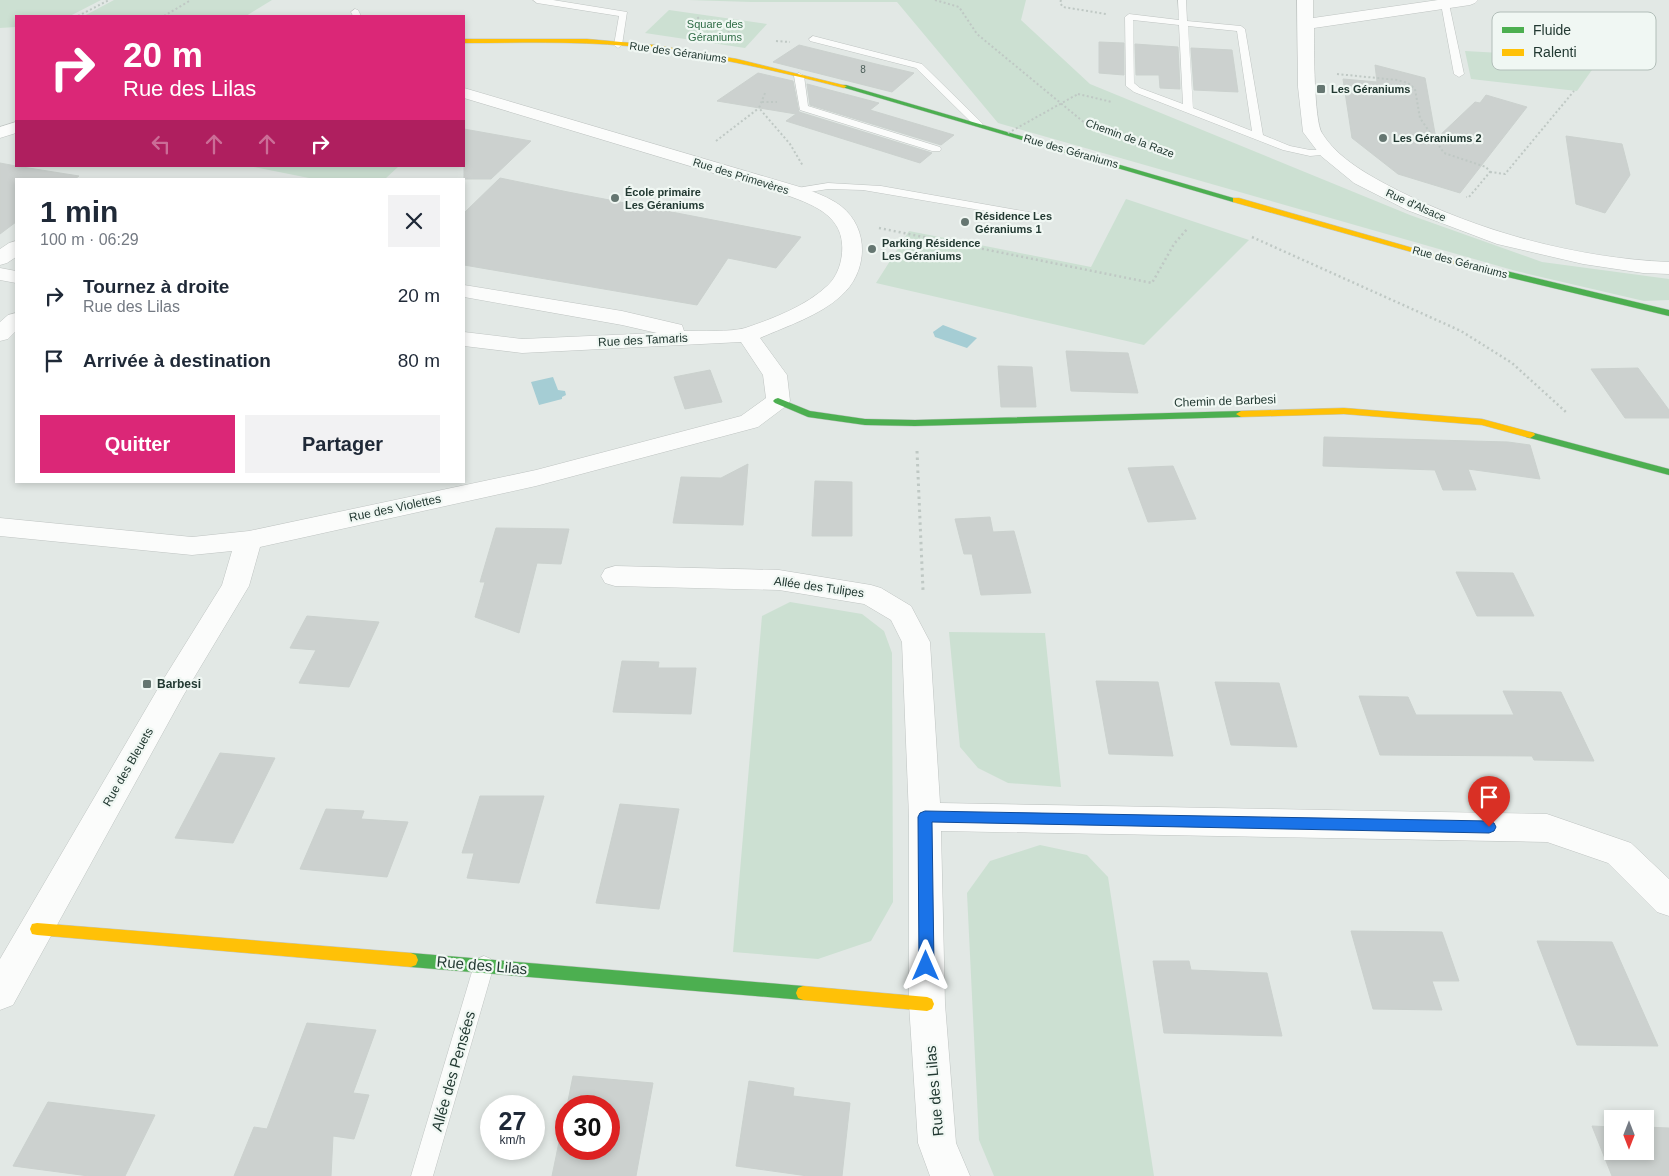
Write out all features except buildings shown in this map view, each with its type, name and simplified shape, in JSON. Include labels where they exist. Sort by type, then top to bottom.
[{"type":"street","name":"Rue d'Alsace","points":[[1305,0],[1307,67],[1312,132],[1328,152],[1361,179],[1414,206],[1504,240],[1583,258],[1644,267],[1669,268]]},
{"type":"street","points":[[1306,24],[1470,0]]},
{"type":"street","name":"Rue des Géraniums","points":[[465,41],[545,40],[618,44],[654,47],[761,65],[978,124],[1320,225],[1553,287],[1669,313]]},
{"type":"street","name":"Rue des Primevères","points":[[465,93],[810,198],[835,210],[844,221]]},
{"type":"street","points":[[0,133],[15,127]]},
{"type":"street","points":[[778,401],[775,375],[747,335],[815,306],[842,284],[852,261],[852,236],[844,221]]},
{"type":"street","points":[[0,259],[15,248]]},
{"type":"street","points":[[0,274],[15,276]]},
{"type":"street","points":[[465,291],[622,318],[704,337]]},
{"type":"street","points":[[0,334],[15,321]]},
{"type":"street","name":"Rue des Tamaris","points":[[465,339],[522,346],[747,335]]},
{"type":"street","name":"Chemin de Barbesi","points":[[778,401],[808,414],[865,422],[915,423],[1344,411],[1482,422],[1669,472]]},
{"type":"street","name":"Rue des Violettes","points":[[0,526],[192,546],[249,540],[536,478],[749,422],[778,401]]},
{"type":"street","name":"Rue des Bleuets","points":[[0,993],[173,688],[235,586],[249,540]]},
{"type":"street","name":"Allée des Tulipes","points":[[615,576],[779,580],[870,595],[901,614],[916,642],[925,817]]},
{"type":"street","points":[[925,817],[1548,828],[1619,853],[1669,900]]},
{"type":"street","name":"Rue des Lilas","points":[[925,817],[927,1004],[937,1143],[950,1176]]},
{"type":"street","name":"Rue des Lilas","points":[[36,929],[97,932],[927,1004]]},
{"type":"lane","points":[[537,0],[624,14],[618,44]]},
{"type":"lane","points":[[1182,0],[1188,110]]},
{"type":"lane","points":[[1445,4],[1459,74]]},
{"type":"lane","points":[[1258,136],[1241,29],[1129,17],[1129,84],[1138,90],[1287,148],[1302,151],[1328,152]]},
{"type":"lane","points":[[813,39],[919,66],[978,124]]},
{"type":"lane","points":[[799,76],[803,108],[936,149]]},
{"type":"lane","points":[[791,192],[814,186],[839,184],[878,188],[1045,218]]},
{"type":"lane","name":"Allée des Pensées","points":[[422,1176],[484,965]]},
{"type":"path","points":[[80,15],[109,0]]},
{"type":"path","points":[[166,15],[192,0]]},
{"type":"path","name":"Chemin de la Raze","points":[[935,0],[958,6],[977,34],[1086,124],[1095,127]]},
{"type":"path","points":[[1061,0],[1060,3],[1063,7],[1071,10],[1129,17]]},
{"type":"path","points":[[699,163],[700,154],[759,108],[765,93],[757,73],[761,65]]},
{"type":"path","points":[[1307,67],[1335,74],[1398,80],[1408,83],[1415,89],[1420,118],[1444,153],[1486,168],[1490,172],[1506,174],[1574,91]]},
{"type":"path","points":[[1008,133],[1078,94]]},
{"type":"path","points":[[759,108],[790,144],[814,186]]},
{"type":"path","points":[[1443,217],[1460,198],[1469,197],[1490,172]]},
{"type":"path","points":[[844,221],[1152,283],[1174,244],[1188,228]]},
{"type":"path","points":[[1252,237],[1461,331],[1512,363],[1568,414]]},
{"type":"path","points":[[917,461],[923,596]]},
{"type":"green space","points":[[0,0],[101,0],[72,15],[15,15],[15,27],[0,28]]},
{"type":"green space","points":[[114,0],[272,0],[248,15],[86,15]]},
{"type":"green space","points":[[688,0],[1026,0],[1021,20],[1090,84],[1410,215],[1542,262],[1669,279],[1669,300],[1644,301],[1516,271],[998,123],[897,2]]},
{"type":"green space","name":"Square des Géraniums","points":[[669,10],[767,24],[745,48],[645,33]]},
{"type":"green space","points":[[1465,51],[1492,52],[1492,70],[1592,70],[1577,91],[1471,79]]},
{"type":"green space","points":[[254,167],[398,167],[386,178],[309,178]]},
{"type":"green space","points":[[1126,199],[1249,240],[1144,345],[876,283],[909,231],[1091,267]]},
{"type":"green space","points":[[790,602],[862,614],[884,631],[892,653],[893,902],[871,941],[818,959],[733,952],[762,616]]},
{"type":"green space","points":[[949,632],[1045,633],[1061,787],[1008,783],[978,768],[960,747]]},
{"type":"green space","points":[[1040,845],[1087,855],[1108,877],[1154,1176],[994,1176],[979,1140],[967,893],[990,861]]},
{"type":"water","points":[[943,325],[977,338],[967,348],[935,337],[933,332]]},
{"type":"water","points":[[553,377],[558,390],[565,391],[566,395],[562,399],[539,405],[531,382]]},
{"type":"traffic: fast","points":[[844,86],[1236,200]]},
{"type":"traffic: fast","points":[[1461,263],[1669,313]]},
{"type":"traffic: fast","points":[[778,401],[808,414],[865,422],[915,423],[1241,414]]},
{"type":"traffic: fast","points":[[1530,435],[1669,472]]},
{"type":"traffic: fast","points":[[411,960],[803,993]]},
{"type":"traffic: slow","points":[[465,41],[587,41],[655,47],[737,61],[844,86]]},
{"type":"traffic: slow","points":[[1236,200],[1461,263]]},
{"type":"traffic: slow","points":[[1241,414],[1344,411],[1482,422],[1530,435]]},
{"type":"traffic: slow","points":[[37,929],[411,960]]},
{"type":"traffic: slow","points":[[803,993],[927,1004]]},
{"type":"place","name":"Les Géraniums","points":[[1321,89]]},
{"type":"place","name":"Les Géraniums 2","points":[[1383,138]]},
{"type":"place","name":"École primaire Les Géraniums","points":[[615,198]]},
{"type":"place","name":"Résidence Les Géraniums 1","points":[[965,222]]},
{"type":"place","name":"Parking Résidence Les Géraniums","points":[[872,249]]},
{"type":"place","name":"Barbesi","points":[[147,684]]},
{"type":"route","points":[[926,966],[925,817],[1489,827]]}]
